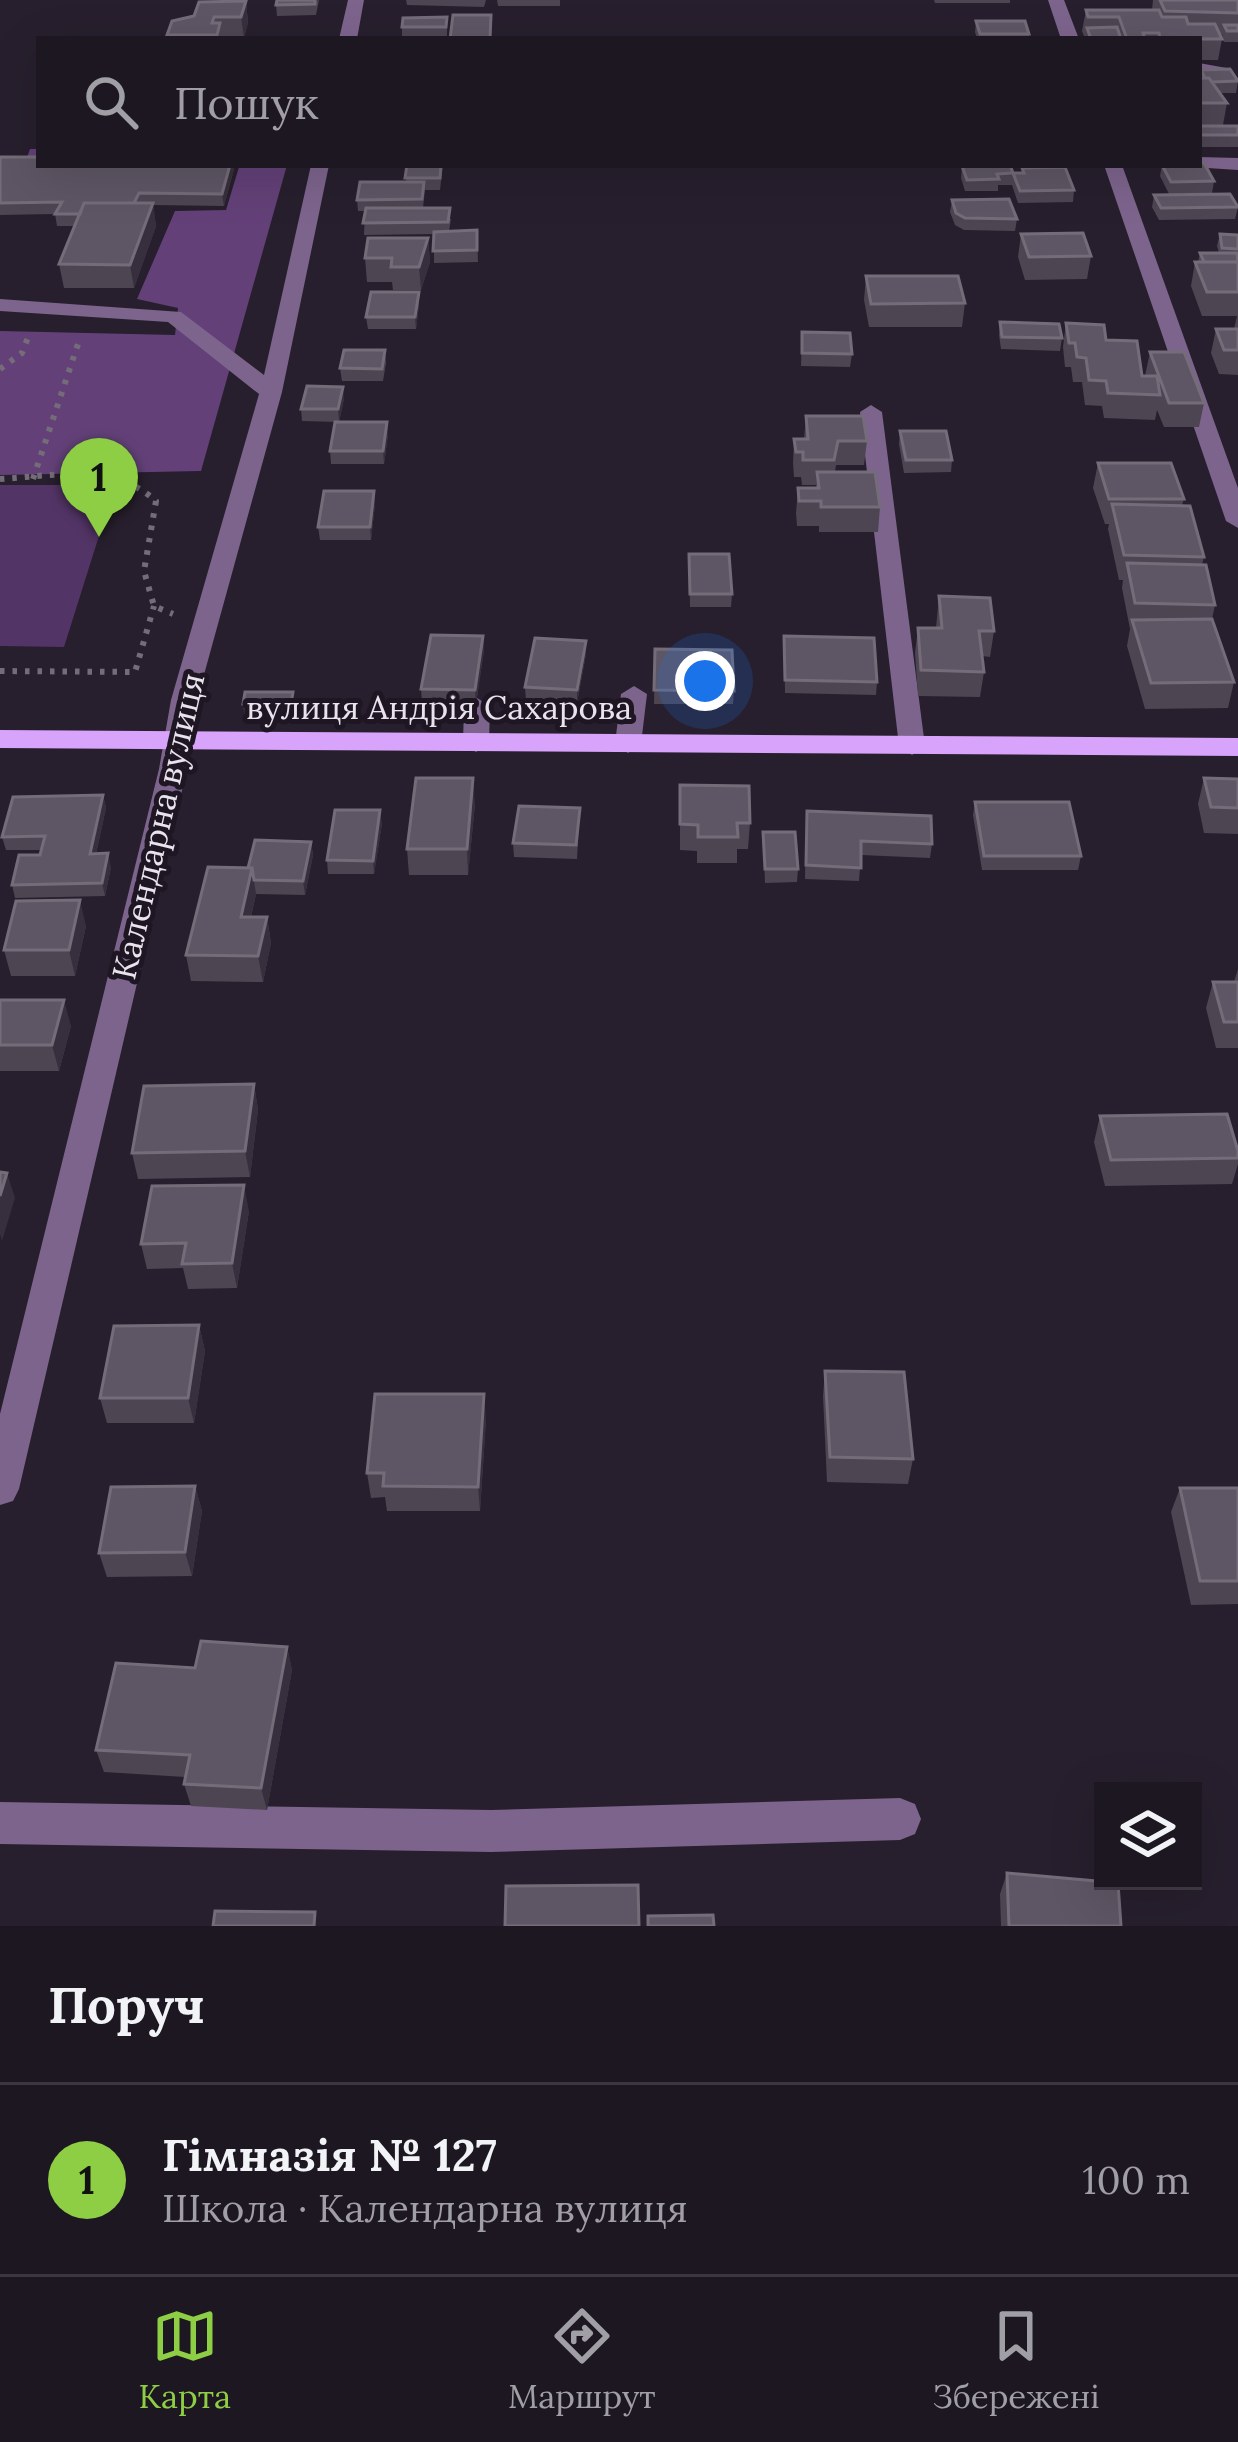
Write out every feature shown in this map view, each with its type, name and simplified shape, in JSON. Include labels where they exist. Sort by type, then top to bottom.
[{"type":"main road","name":"вулиця Андрія Сахарова","points":[[0,739],[1238,746]]},
{"type":"street","points":[[348,36],[356,0]]},
{"type":"street","points":[[1056,0],[1069,36]]},
{"type":"street","points":[[1202,68],[1223,69]]},
{"type":"street","points":[[1202,163],[1238,164]]},
{"type":"street","name":"Календарна вулиця","points":[[0,1489],[176,741],[271,392],[319,168]]},
{"type":"street","points":[[1114,168],[1238,521]]},
{"type":"street","points":[[0,305],[174,316],[271,392]]},
{"type":"street","points":[[871,412],[912,746]]},
{"type":"street","points":[[628,744],[634,694]]},
{"type":"street","points":[[476,743],[477,706]]},
{"type":"street","points":[[0,1823],[491,1832],[900,1819]]},
{"type":"path","points":[[33,478],[88,313]]},
{"type":"path","points":[[0,479],[124,477],[144,486],[156,501],[144,571],[154,606],[135,672],[0,671]]},
{"type":"path","points":[[154,606],[205,628]]},
{"type":"shaded area","points":[[30,149],[36,149],[36,166],[24,166]]},
{"type":"shaded area","points":[[239,168],[286,168],[201,471],[0,475],[0,331],[175,335],[178,308],[137,299],[175,211],[226,210]]},
{"type":"shaded area","points":[[0,485],[115,485],[64,647],[0,646]]},
{"type":"building","points":[[277,0],[315,0],[315,4],[276,5]]},
{"type":"building","points":[[1160,0],[1238,0],[1238,13],[1165,11]]},
{"type":"building","points":[[246,1],[241,17],[214,17],[212,23],[220,23],[217,35],[167,35],[172,21],[194,16],[199,2]]},
{"type":"building","points":[[1086,10],[1159,10],[1162,17],[1186,17],[1188,24],[1215,24],[1222,39],[1159,33],[1126,36],[1119,17],[1088,17]]},
{"type":"building","points":[[453,15],[491,15],[490,36],[450,36]]},
{"type":"building","points":[[447,17],[446,27],[402,27],[403,18]]},
{"type":"building","points":[[976,21],[1025,21],[1029,34],[980,34]]},
{"type":"building","points":[[1117,27],[1120,36],[1090,36],[1087,28]]},
{"type":"building","points":[[1230,69],[1238,81],[1212,82],[1202,70]]},
{"type":"building","points":[[1202,78],[1209,78],[1227,103],[1202,103]]},
{"type":"building","points":[[1202,126],[1238,126],[1238,135],[1202,135]]},
{"type":"building","points":[[0,157],[36,157],[36,168],[229,168],[222,194],[139,193],[134,203],[84,203],[80,214],[55,214],[62,202],[0,203]]},
{"type":"building","points":[[1202,163],[1214,181],[1171,182],[1164,168],[1202,168]]},
{"type":"building","points":[[407,168],[441,168],[440,178],[405,178]]},
{"type":"building","points":[[963,168],[1011,168],[1013,173],[997,174],[999,179],[967,180]]},
{"type":"building","points":[[1022,168],[1065,168],[1074,190],[1020,191],[1013,173],[1024,173]]},
{"type":"building","points":[[360,182],[424,182],[422,199],[357,200]]},
{"type":"building","points":[[1230,194],[1238,207],[1161,208],[1154,195]]},
{"type":"building","points":[[1009,199],[1017,219],[965,218],[956,213],[952,200]]},
{"type":"building","points":[[84,203],[153,203],[130,265],[59,264]]},
{"type":"building","points":[[366,208],[450,208],[448,222],[363,223]]},
{"type":"building","points":[[477,230],[477,250],[433,251],[434,232]]},
{"type":"building","points":[[1083,233],[1091,256],[1029,257],[1021,234]]},
{"type":"building","points":[[1220,234],[1238,235],[1238,249],[1222,248]]},
{"type":"building","points":[[368,238],[428,238],[419,267],[391,267],[392,258],[365,258]]},
{"type":"building","points":[[1200,253],[1237,253],[1238,262],[1204,262]]},
{"type":"building","points":[[1195,262],[1238,262],[1238,292],[1207,292]]},
{"type":"building","points":[[866,276],[958,276],[965,303],[871,304]]},
{"type":"building","points":[[371,292],[419,292],[415,317],[366,317]]},
{"type":"building","points":[[1000,322],[1059,324],[1062,338],[1002,337]]},
{"type":"building","points":[[1066,323],[1104,325],[1106,340],[1137,341],[1142,376],[1157,376],[1160,395],[1108,393],[1106,381],[1089,380],[1086,358],[1077,357],[1075,343],[1069,343]]},
{"type":"building","points":[[1216,329],[1238,329],[1238,350],[1224,350]]},
{"type":"building","points":[[802,332],[850,333],[852,354],[802,353]]},
{"type":"building","points":[[344,350],[385,350],[382,369],[340,368]]},
{"type":"building","points":[[1150,352],[1184,352],[1204,403],[1169,403]]},
{"type":"building","points":[[307,386],[343,387],[338,409],[301,409]]},
{"type":"building","points":[[806,416],[863,416],[867,441],[838,441],[834,460],[803,460],[794,439],[808,439]]},
{"type":"building","points":[[335,422],[387,422],[383,451],[330,451]]},
{"type":"building","points":[[900,431],[946,431],[952,460],[906,460]]},
{"type":"building","points":[[1098,463],[1171,463],[1184,499],[1109,499]]},
{"type":"building","points":[[817,472],[875,472],[880,507],[821,507],[821,501],[799,501],[798,488],[819,488]]},
{"type":"building","points":[[324,491],[374,491],[370,527],[318,527]]},
{"type":"building","points":[[1112,504],[1190,506],[1204,557],[1124,555]]},
{"type":"building","points":[[689,554],[729,554],[732,594],[690,594]]},
{"type":"building","points":[[1127,563],[1206,565],[1215,605],[1135,603]]},
{"type":"building","points":[[939,596],[990,598],[994,631],[979,631],[984,672],[921,670],[918,628],[942,628]]},
{"type":"building","points":[[1212,619],[1234,682],[1151,683],[1132,620]]},
{"type":"building","points":[[431,635],[483,636],[475,690],[421,689]]},
{"type":"building","points":[[784,636],[874,638],[877,682],[785,680]]},
{"type":"building","points":[[535,638],[586,641],[577,690],[525,687]]},
{"type":"building","points":[[655,649],[732,650],[734,691],[654,690]]},
{"type":"building","points":[[245,692],[293,692],[291,704],[243,704]]},
{"type":"building","points":[[416,778],[473,778],[467,849],[407,849]]},
{"type":"building","points":[[1204,778],[1238,779],[1238,808],[1211,807]]},
{"type":"building","points":[[680,785],[749,786],[750,823],[737,823],[738,837],[698,837],[698,825],[680,824]]},
{"type":"building","points":[[103,795],[90,854],[108,853],[102,883],[12,885],[19,855],[40,855],[45,836],[2,837],[13,797]]},
{"type":"building","points":[[975,802],[1069,802],[1081,856],[984,856]]},
{"type":"building","points":[[519,806],[580,808],[576,845],[513,843]]},
{"type":"building","points":[[335,810],[380,810],[373,861],[327,860]]},
{"type":"building","points":[[807,811],[931,816],[932,844],[861,841],[861,868],[806,865]]},
{"type":"building","points":[[763,832],[795,832],[798,869],[765,869]]},
{"type":"building","points":[[255,840],[311,842],[303,881],[254,880],[248,868]]},
{"type":"building","points":[[208,867],[252,868],[241,917],[267,917],[258,956],[186,955]]},
{"type":"building","points":[[80,900],[69,950],[4,950],[16,901]]},
{"type":"building","points":[[1213,982],[1238,982],[1238,1022],[1224,1022]]},
{"type":"building","points":[[0,1000],[64,1000],[52,1045],[0,1045]]},
{"type":"building","points":[[254,1084],[245,1151],[132,1153],[144,1086]]},
{"type":"building","points":[[1227,1114],[1238,1158],[1111,1160],[1100,1116]]},
{"type":"building","points":[[244,1185],[232,1263],[182,1264],[186,1243],[141,1244],[152,1186]]},
{"type":"building","points":[[199,1325],[188,1398],[100,1398],[114,1326]]},
{"type":"building","points":[[825,1371],[904,1372],[913,1459],[830,1457]]},
{"type":"building","points":[[375,1394],[484,1394],[478,1487],[383,1486],[384,1473],[367,1473]]},
{"type":"building","points":[[195,1486],[185,1552],[99,1553],[111,1487]]},
{"type":"building","points":[[1180,1488],[1238,1488],[1238,1581],[1200,1581]]},
{"type":"building","points":[[201,1641],[287,1647],[261,1788],[184,1784],[190,1755],[96,1750],[116,1663],[195,1668]]},
{"type":"building","points":[[1007,1873],[1094,1881],[1094,1890],[1118,1890],[1121,1926],[1009,1926]]},
{"type":"building","points":[[638,1885],[639,1926],[505,1926],[506,1886]]},
{"type":"building","points":[[215,1911],[315,1912],[314,1926],[213,1926]]},
{"type":"building","points":[[713,1915],[714,1926],[648,1926],[648,1916]]},
{"type":"place","name":"Гімназія № 127","points":[[99,537]]}]
